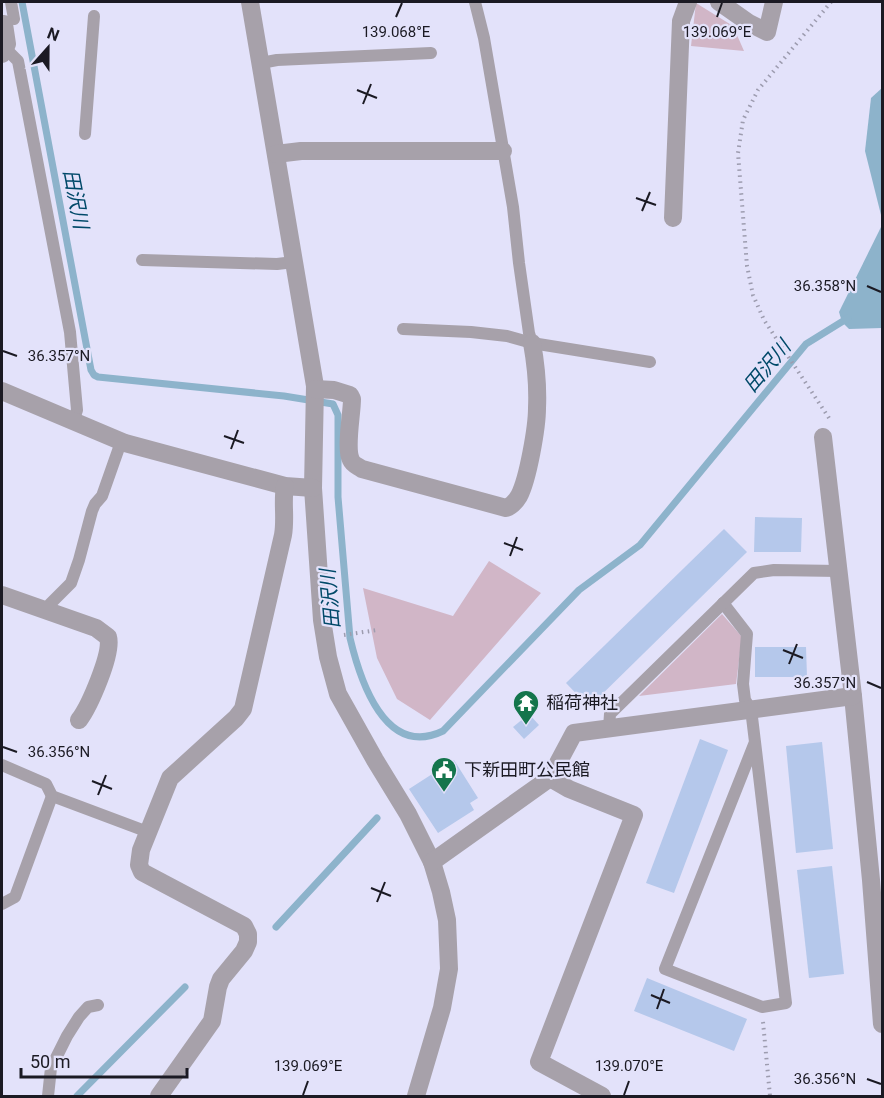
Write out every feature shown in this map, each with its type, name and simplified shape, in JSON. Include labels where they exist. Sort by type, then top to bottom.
[{"type":"street","points":[[250,2],[315,389],[313,488],[322,620],[328,657],[338,694],[408,814],[432,862],[447,920],[449,969],[442,1008],[416,1096]]},
{"type":"street","points":[[673,219],[681,21],[688,2]]},
{"type":"street","points":[[719,2],[749,23],[767,32],[774,2]]},
{"type":"street","points":[[4,51],[7,44],[9,21]]},
{"type":"street","points":[[276,154],[301,151],[503,151]]},
{"type":"street","points":[[315,389],[350,395],[352,399],[349,451],[351,462],[355,465],[362,469],[506,508],[515,502],[524,484],[535,429],[537,377],[532,343]]},
{"type":"street","points":[[2,391],[121,442],[285,486],[313,488]]},
{"type":"street","points":[[824,437],[853,696],[882,1024]]},
{"type":"street","points":[[159,1096],[212,1021],[221,979],[244,951],[248,942],[248,934],[244,926],[142,872],[139,859],[147,832],[170,778],[243,709],[283,535],[285,486]]},
{"type":"street","points":[[2,595],[105,633],[109,647],[93,697],[79,720]]},
{"type":"street","points":[[432,862],[550,778],[574,733],[853,696]]},
{"type":"street","points":[[550,778],[569,789],[634,815],[539,1062],[602,1096]]},
{"type":"lane","points":[[9,21],[11,2]]},
{"type":"lane","points":[[475,2],[484,38],[513,207],[532,343]]},
{"type":"lane","points":[[86,134],[94,15]]},
{"type":"lane","points":[[4,51],[18,61],[70,332],[77,410],[73,422]]},
{"type":"lane","points":[[261,63],[277,60],[431,53]]},
{"type":"lane","points":[[142,260],[277,264],[294,262]]},
{"type":"lane","points":[[403,329],[507,336],[532,343],[650,362]]},
{"type":"lane","points":[[47,611],[50,604],[71,583],[92,512],[102,496],[121,442]]},
{"type":"lane","points":[[609,728],[609,714],[754,573],[774,570],[839,571]]},
{"type":"lane","points":[[723,603],[747,634],[745,700],[751,709],[755,742],[786,1003],[762,1007],[665,969],[755,742]]},
{"type":"lane","points":[[2,765],[46,784],[52,796],[147,832]]},
{"type":"lane","points":[[2,904],[15,897],[52,796]]},
{"type":"lane","points":[[48,1096],[51,1068],[67,1036],[88,1007],[98,1005]]},
{"type":"path","points":[[819,400],[764,320],[748,282],[738,153],[743,120],[766,78],[831,2]]},
{"type":"path","points":[[339,636],[377,630]]},
{"type":"path","points":[[762,1007],[770,1096]]},
{"type":"shaded area","points":[[696,3],[733,26],[744,51],[691,46]]},
{"type":"shaded area","points":[[489,561],[541,593],[430,720],[397,699],[377,658],[363,588],[453,616]]},
{"type":"shaded area","points":[[722,614],[742,637],[736,684],[639,696]]},
{"type":"water","points":[[882,88],[882,219],[865,151],[871,98]]},
{"type":"water","points":[[882,225],[882,328],[849,329],[842,322],[839,312]]},
{"type":"building","points":[[755,517],[802,518],[801,552],[754,552]]},
{"type":"building","points":[[724,529],[747,552],[589,707],[566,683]]},
{"type":"building","points":[[755,647],[806,647],[807,677],[755,677]]},
{"type":"building","name":"稲荷神社","points":[[529,714],[539,725],[524,739],[513,727]]},
{"type":"building","points":[[700,739],[728,750],[674,893],[646,883]]},
{"type":"building","points":[[822,742],[833,849],[796,853],[786,746]]},
{"type":"building","name":"下新田町公民館","points":[[454,760],[478,798],[470,803],[474,810],[438,833],[409,789]]},
{"type":"building","points":[[832,866],[844,974],[809,978],[797,870]]},
{"type":"building","points":[[647,978],[747,1019],[734,1051],[634,1011]]},
{"type":"waterway","name":"田沢川","points":[[22,2],[91,370],[98,377],[284,396],[333,404],[338,415],[338,497],[350,638],[361,674],[378,711],[391,725],[405,734],[423,737],[443,731],[579,590],[640,545],[806,344],[848,318]]},
{"type":"waterway","name":"田沢川","points":[[276,927],[377,818]]},
{"type":"waterway","name":"田沢川","points":[[77,1096],[185,987]]},
{"type":"place","name":"稲荷神社","points":[[526,726]]},
{"type":"place","name":"下新田町公民館","points":[[444,793]]}]
